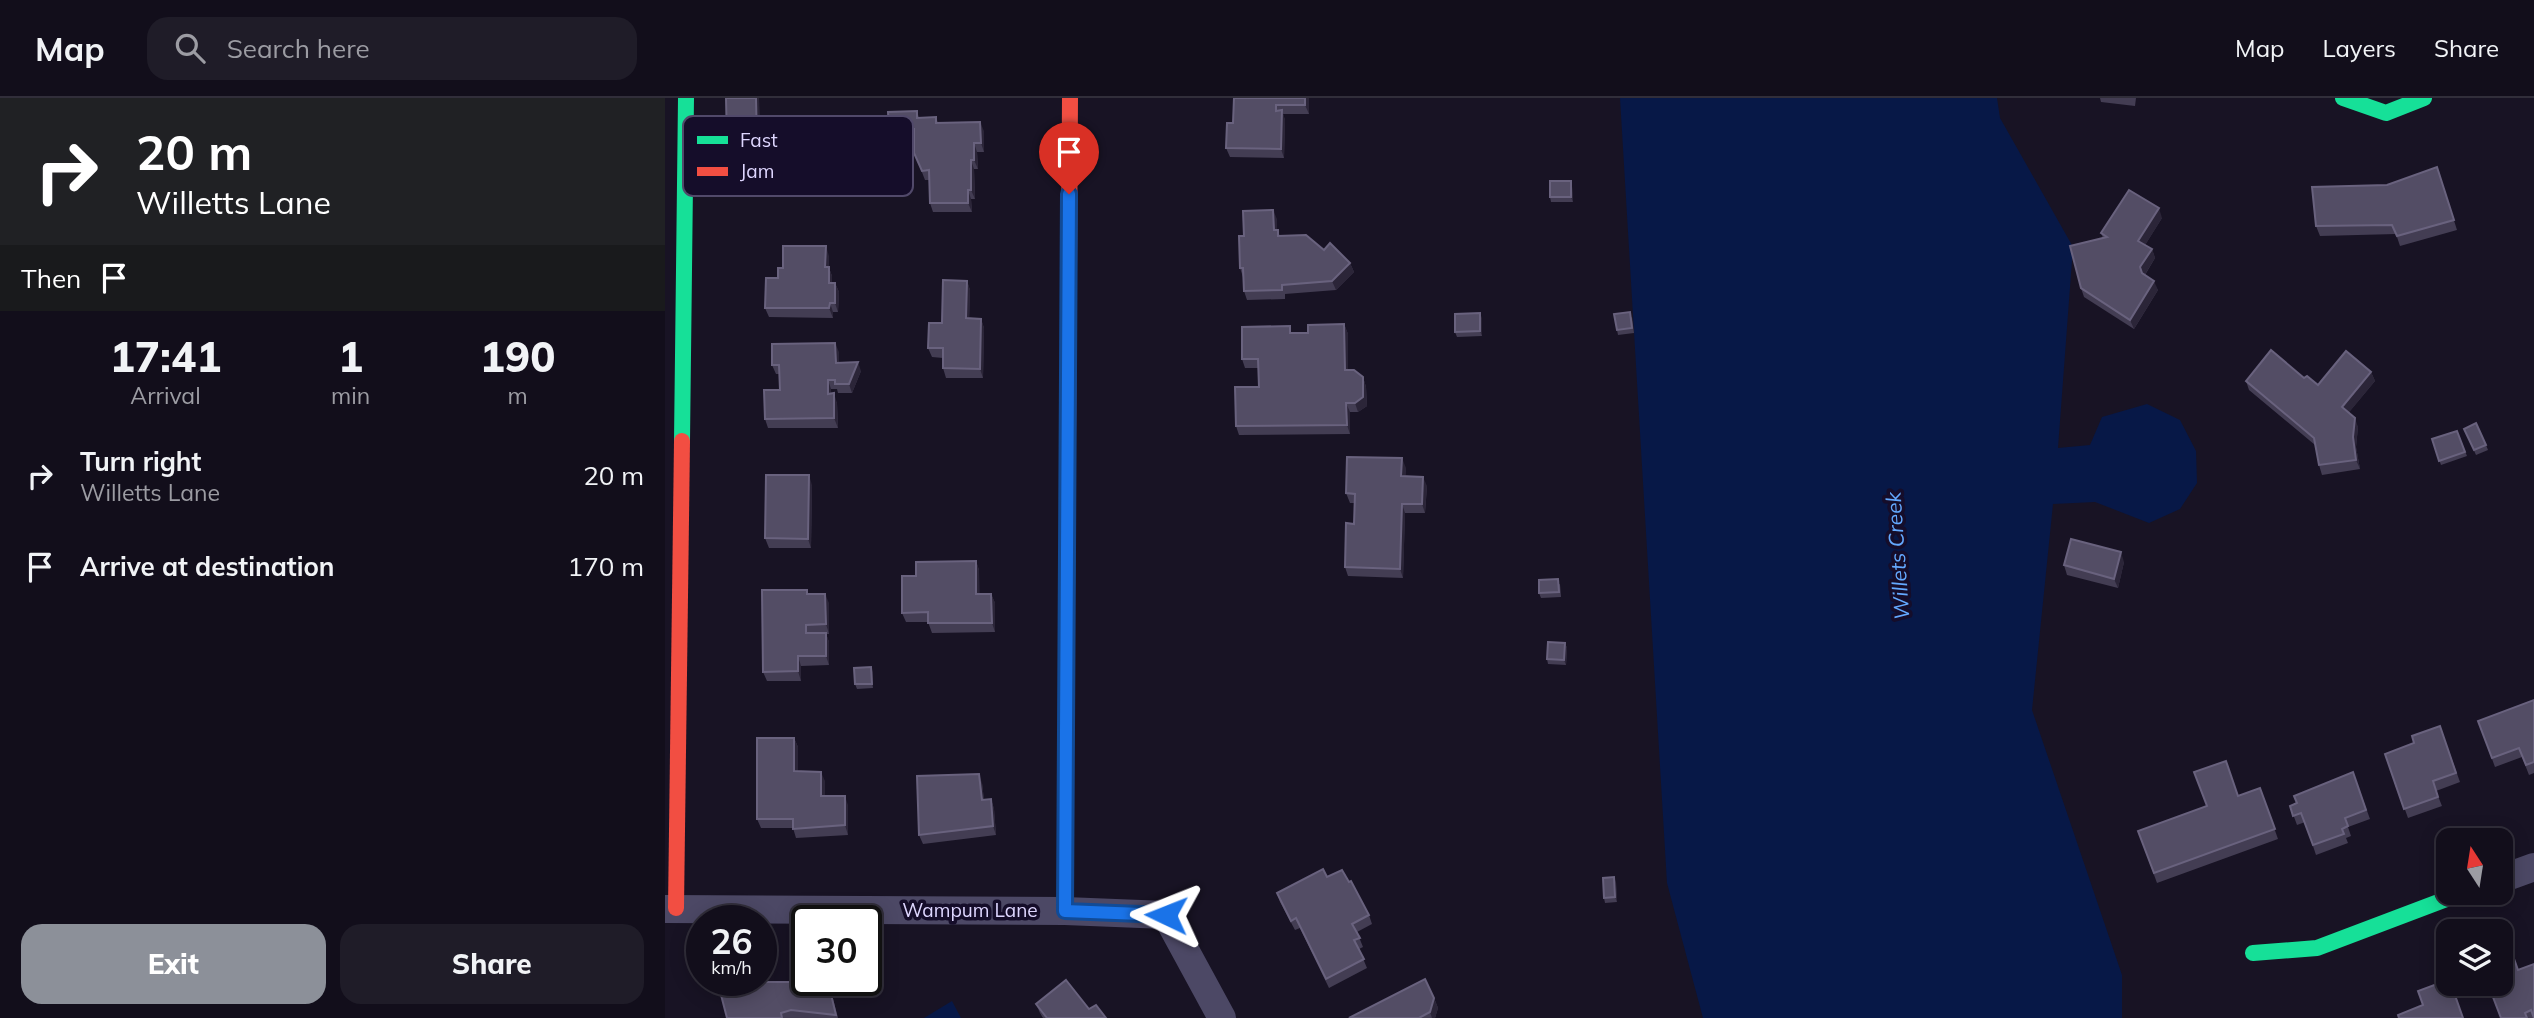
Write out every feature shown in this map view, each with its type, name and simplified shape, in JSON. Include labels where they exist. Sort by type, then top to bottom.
[{"type":"street","points":[[686,98],[686,116]]},
{"type":"street","points":[[1065,911],[1070,98]]},
{"type":"street","points":[[2343,98],[2386,113],[2424,98]]},
{"type":"street","points":[[670,908],[684,196]]},
{"type":"street","points":[[2513,875],[2534,867]]},
{"type":"street","points":[[2253,953],[2317,948],[2436,903]]},
{"type":"street","name":"Wampum Lane","points":[[670,908],[1065,911],[1166,915],[1222,1018]]},
{"type":"water","name":"Willets Creek","points":[[1620,98],[1997,98],[2000,118],[2073,247],[2058,448],[2090,445],[2102,417],[2147,404],[2180,420],[2196,451],[2197,483],[2180,509],[2149,523],[2095,502],[2053,504],[2032,710],[2122,975],[2122,1018],[1703,1018],[1667,883]]},
{"type":"water","points":[[952,1001],[961,1018],[924,1018]]},
{"type":"building","points":[[726,98],[756,98],[756,116],[726,116]]},
{"type":"building","points":[[1234,98],[1305,98],[1305,105],[1276,105],[1276,111],[1282,110],[1281,149],[1226,148],[1227,123],[1233,123]]},
{"type":"building","points":[[917,111],[917,118],[936,117],[936,123],[980,122],[981,143],[974,143],[968,203],[930,203],[929,170],[922,171],[914,153],[913,116],[888,116],[888,112]]},
{"type":"building","points":[[2437,167],[2454,220],[2397,236],[2392,225],[2316,226],[2312,187],[2387,185]]},
{"type":"building","points":[[1550,181],[1571,181],[1571,197],[1550,197]]},
{"type":"building","points":[[2129,190],[2159,208],[2138,241],[2152,249],[2140,267],[2142,273],[2154,281],[2130,320],[2081,288],[2070,246],[2107,237],[2101,233]]},
{"type":"building","points":[[1273,210],[1274,230],[1278,230],[1278,236],[1306,235],[1324,250],[1330,243],[1350,263],[1332,281],[1282,285],[1282,290],[1244,291],[1239,236],[1244,236],[1243,211]]},
{"type":"building","points":[[783,246],[826,246],[825,267],[829,267],[829,283],[835,283],[835,303],[830,303],[829,308],[765,308],[766,278],[778,278],[778,268],[783,268]]},
{"type":"building","points":[[943,280],[967,281],[966,318],[981,319],[980,369],[943,368],[943,348],[928,348],[929,323],[942,323]]},
{"type":"building","points":[[1630,312],[1632,328],[1617,330],[1614,314]]},
{"type":"building","points":[[1480,313],[1480,331],[1455,332],[1455,314]]},
{"type":"building","points":[[1344,324],[1345,370],[1354,370],[1363,377],[1363,397],[1355,403],[1346,403],[1347,425],[1236,426],[1235,387],[1259,387],[1258,359],[1242,359],[1242,327],[1290,326],[1290,333],[1308,333],[1308,325]]},
{"type":"building","points":[[835,343],[836,363],[858,362],[849,384],[835,384],[835,380],[828,380],[828,394],[834,393],[834,418],[765,419],[764,390],[780,390],[779,365],[772,365],[772,344]]},
{"type":"building","points":[[2271,350],[2304,378],[2307,376],[2318,385],[2346,351],[2371,372],[2342,407],[2355,418],[2353,437],[2356,460],[2319,465],[2314,438],[2246,381]]},
{"type":"building","points":[[2476,423],[2486,445],[2474,450],[2464,429]]},
{"type":"building","points":[[2457,431],[2465,452],[2439,461],[2432,439]]},
{"type":"building","points":[[1347,457],[1402,458],[1401,476],[1423,477],[1422,504],[1402,504],[1400,569],[1345,567],[1346,523],[1354,524],[1355,494],[1346,493]]},
{"type":"building","points":[[766,475],[809,475],[808,539],[765,538]]},
{"type":"building","points":[[2071,539],[2121,552],[2114,579],[2064,565]]},
{"type":"building","points":[[976,561],[976,594],[991,594],[992,623],[928,623],[928,612],[902,613],[902,576],[916,576],[916,562]]},
{"type":"building","points":[[1558,579],[1559,592],[1539,593],[1539,580]]},
{"type":"building","points":[[762,590],[807,590],[807,594],[825,594],[826,624],[806,625],[806,633],[826,633],[826,656],[798,656],[798,671],[763,672]]},
{"type":"building","points":[[1548,642],[1565,643],[1564,660],[1547,659]]},
{"type":"building","points":[[871,667],[872,684],[855,684],[854,668]]},
{"type":"building","points":[[2534,700],[2534,762],[2526,765],[2519,748],[2492,758],[2478,721]]},
{"type":"building","points":[[2440,726],[2456,773],[2433,781],[2438,797],[2404,809],[2385,754],[2414,743],[2412,736]]},
{"type":"building","points":[[757,738],[794,738],[794,771],[821,772],[821,796],[845,796],[845,825],[793,829],[793,819],[757,819]]},
{"type":"building","points":[[2226,761],[2238,796],[2260,788],[2275,829],[2154,873],[2138,831],[2207,806],[2194,772]]},
{"type":"building","points":[[2353,772],[2366,810],[2345,818],[2348,826],[2342,829],[2344,834],[2313,845],[2301,813],[2293,816],[2290,806],[2297,803],[2294,796]]},
{"type":"building","points":[[979,774],[982,800],[991,799],[993,826],[919,835],[917,776]]},
{"type":"building","points":[[1323,869],[1327,877],[1342,870],[1369,915],[1352,924],[1360,938],[1354,940],[1364,959],[1326,979],[1296,918],[1291,921],[1277,893]]},
{"type":"building","points":[[1614,877],[1615,897],[1604,898],[1603,878]]},
{"type":"building","points":[[2513,956],[2518,970],[2534,964],[2534,1018],[2531,1010],[2525,1013],[2527,1018],[2501,1018],[2493,996],[2513,996]]},
{"type":"building","points":[[1425,979],[1434,998],[1430,1012],[1419,1018],[1349,1018]]},
{"type":"building","points":[[1066,980],[1089,1009],[1096,1005],[1106,1018],[1047,1018],[1036,1004]]},
{"type":"building","points":[[777,982],[791,982],[791,996],[831,996],[836,1015],[791,1010],[781,1013],[782,1018],[727,1018],[721,996],[777,996]]},
{"type":"building","points":[[2436,984],[2436,996],[2455,996],[2463,1018],[2399,1018],[2398,1015],[2423,1005],[2418,991]]},
{"type":"traffic: fast","points":[[686,98],[686,116]]},
{"type":"traffic: fast","points":[[2343,98],[2386,113],[2424,98]]},
{"type":"traffic: fast","points":[[682,441],[685,196]]},
{"type":"traffic: fast","points":[[1065,911],[1068,436]]},
{"type":"traffic: fast","points":[[2253,953],[2317,948],[2436,903]]},
{"type":"traffic: jam","points":[[1068,436],[1070,98]]},
{"type":"traffic: jam","points":[[676,908],[682,441]]},
{"type":"route","points":[[1069,194],[1065,911],[1166,915]]}]
